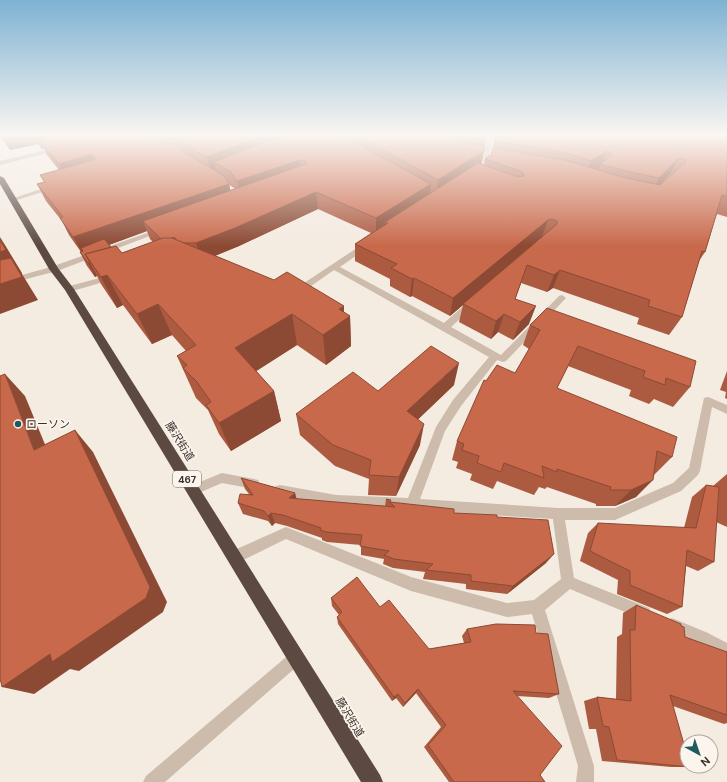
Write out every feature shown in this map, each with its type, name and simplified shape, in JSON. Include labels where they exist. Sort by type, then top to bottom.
[{"type":"highway","name":"藤沢街道","points":[[0,178],[14,199],[54,269],[69,290],[194,490],[373,782]]},
{"type":"street","points":[[14,199],[63,184]]},
{"type":"street","points":[[0,284],[54,269],[172,227]]},
{"type":"street","points":[[291,296],[372,242]]},
{"type":"street","points":[[334,267],[495,356],[504,359],[562,298]]},
{"type":"street","points":[[69,290],[101,279],[116,276]]},
{"type":"street","points":[[445,327],[480,296]]},
{"type":"street","points":[[412,504],[440,430],[457,403],[495,356]]},
{"type":"street","points":[[194,490],[222,478],[336,501],[412,504],[558,514],[615,514],[677,487],[694,471],[708,401],[727,410]]},
{"type":"street","points":[[558,514],[568,582]]},
{"type":"street","points":[[234,557],[286,533],[411,584],[507,610],[537,607],[568,582]]},
{"type":"street","points":[[568,582],[703,638],[727,651]]},
{"type":"street","points":[[537,607],[586,766],[585,782]]},
{"type":"street","points":[[152,782],[297,657]]},
{"type":"building","points":[[49,172],[218,172],[224,176],[229,184],[73,237],[60,218],[63,217],[37,184],[45,182],[40,175]]},
{"type":"building","points":[[231,172],[263,172],[237,181]]},
{"type":"building","points":[[282,172],[410,172],[431,184],[376,218],[316,192],[235,228],[196,243],[184,243],[176,240],[175,238],[161,239],[143,221]]},
{"type":"building","points":[[424,172],[450,172],[438,180]]},
{"type":"building","points":[[463,172],[505,172],[518,177],[524,176],[523,172],[607,172],[660,185],[674,172],[727,172],[727,197],[722,195],[705,252],[702,251],[682,317],[648,306],[650,300],[560,270],[554,275],[527,265],[515,299],[536,306],[520,322],[504,314],[496,321],[463,304],[557,224],[557,221],[552,219],[548,220],[453,298],[391,268],[397,264],[355,244],[388,223],[385,222]]},
{"type":"building","points":[[633,172],[665,172],[659,178]]},
{"type":"building","points":[[163,238],[172,238],[274,280],[287,272],[344,306],[339,309],[350,316],[323,335],[292,314],[235,348],[274,391],[219,423],[206,405],[211,402],[197,382],[183,368],[187,365],[177,356],[196,345],[158,304],[137,314],[107,275],[101,277],[85,254],[116,246],[122,253]]},
{"type":"building","points":[[104,239],[111,247],[85,254],[90,263],[88,263],[80,252],[83,251],[81,248]]},
{"type":"building","points":[[0,240],[6,250],[0,252]]},
{"type":"building","points":[[11,258],[22,277],[0,284],[0,260]]},
{"type":"building","points":[[547,308],[696,361],[690,387],[666,378],[665,385],[643,377],[645,371],[578,346],[557,388],[677,437],[672,457],[657,451],[653,480],[631,490],[610,490],[611,487],[557,469],[557,472],[542,466],[544,478],[504,463],[501,472],[477,463],[479,456],[462,450],[464,444],[457,441],[484,380],[486,381],[497,365],[515,373],[540,330],[530,325]]},
{"type":"building","points":[[431,346],[459,363],[407,411],[424,424],[399,477],[369,475],[371,460],[333,445],[296,414],[353,372],[378,391]]},
{"type":"building","points":[[5,374],[34,450],[75,430],[150,587],[146,598],[52,662],[50,654],[2,687],[0,678],[0,376]]},
{"type":"building","points":[[241,478],[295,493],[289,498],[395,507],[386,499],[391,500],[390,502],[454,509],[454,513],[548,520],[554,554],[513,586],[471,581],[471,575],[426,570],[433,564],[394,559],[384,555],[389,551],[360,546],[362,535],[326,532],[320,530],[321,528],[283,515],[271,513],[268,516],[264,511],[238,503],[240,494],[253,495]]},
{"type":"building","points":[[706,485],[719,487],[714,562],[687,550],[682,607],[630,585],[630,571],[590,551],[598,523],[696,528]]},
{"type":"building","points":[[357,577],[380,607],[389,600],[429,649],[471,642],[467,629],[496,624],[535,625],[536,633],[548,634],[559,694],[513,691],[562,746],[540,775],[545,782],[454,782],[428,745],[446,725],[418,689],[405,703],[398,694],[394,697],[337,617],[342,612],[331,598]]},
{"type":"building","points":[[636,605],[681,624],[681,626],[684,627],[685,637],[727,652],[727,715],[670,695],[681,734],[679,734],[679,766],[617,760],[609,727],[603,726],[597,697],[631,701],[630,630],[635,630]]},
{"type":"place","name":"ローソン","points":[[18,424]]}]
